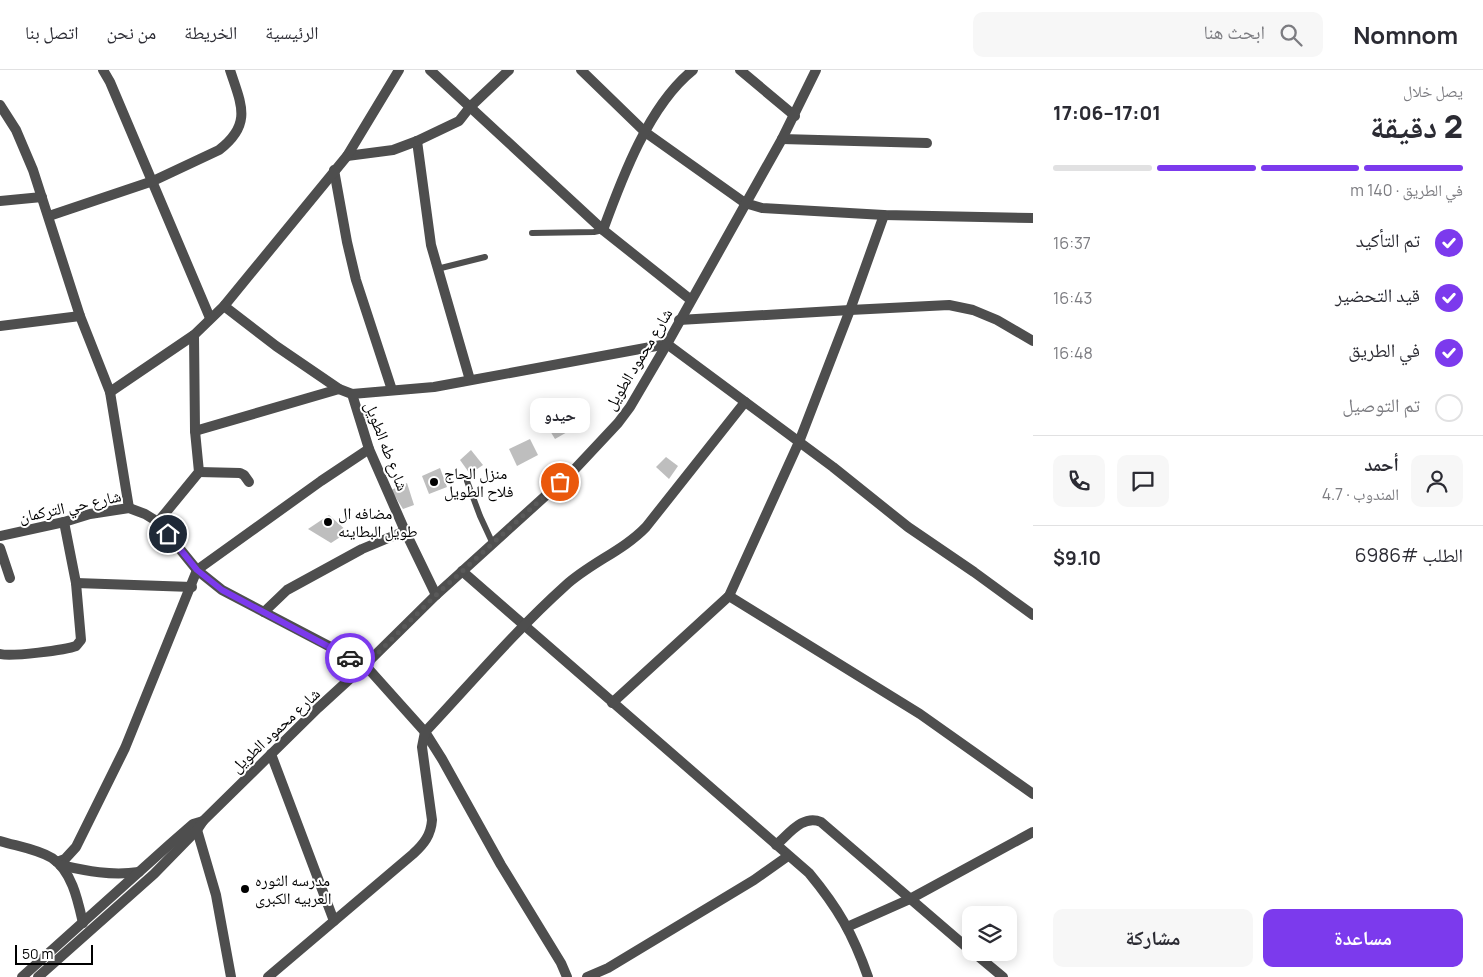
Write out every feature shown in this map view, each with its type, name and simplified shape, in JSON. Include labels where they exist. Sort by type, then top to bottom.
[{"type":"street","points":[[103,70],[153,181],[210,318]]},
{"type":"street","points":[[49,216],[153,181],[219,150],[227,144],[241,122],[242,108],[230,70]]},
{"type":"street","points":[[430,70],[603,230],[691,300]]},
{"type":"street","points":[[347,156],[379,153],[418,141],[459,121],[509,70]]},
{"type":"street","points":[[581,70],[645,132],[745,203],[762,208],[884,215],[1033,218]]},
{"type":"street","points":[[603,230],[625,172],[645,132],[677,84],[693,70]]},
{"type":"street","points":[[740,70],[794,116]]},
{"type":"street","name":"شارع محمود الطويل","points":[[22,977],[139,872],[198,825],[366,665],[436,595],[574,470],[618,423],[630,407],[667,344],[782,139],[816,70]]},
{"type":"street","points":[[110,392],[194,335],[224,306],[347,156],[398,71]]},
{"type":"street","points":[[0,105],[16,130],[42,196],[80,316],[110,392],[129,508]]},
{"type":"street","points":[[782,139],[927,143]]},
{"type":"street","points":[[418,141],[428,231],[437,269],[470,380]]},
{"type":"street","points":[[334,170],[356,280],[392,390]]},
{"type":"street","points":[[0,201],[42,196]]},
{"type":"street","points":[[612,702],[729,596],[799,442],[884,215]]},
{"type":"street","name":"شارع طه الطويل","points":[[224,306],[276,346],[339,389],[352,394],[369,449],[436,595]]},
{"type":"street","points":[[679,320],[950,306],[973,310],[997,320],[1033,341]]},
{"type":"street","points":[[0,326],[80,316]]},
{"type":"street","points":[[158,522],[199,472],[195,431],[194,335]]},
{"type":"street","points":[[352,394],[434,387],[667,344],[799,442],[908,527],[1033,615]]},
{"type":"street","points":[[195,431],[339,389]]},
{"type":"street","points":[[268,977],[413,854],[428,837],[432,828],[432,820],[422,747],[425,732],[501,650],[566,585],[640,533],[745,402]]},
{"type":"street","points":[[58,863],[65,859],[76,847],[125,748],[192,587],[197,570],[369,449]]},
{"type":"street","points":[[199,472],[240,473],[244,474],[249,482]]},
{"type":"street","name":"شارع حي التركمان","points":[[0,536],[64,522],[90,514],[129,508],[145,514],[158,522],[197,570],[227,593],[366,665]]},
{"type":"street","points":[[0,654],[29,654],[76,646],[79,643],[82,635],[76,583],[64,522]]},
{"type":"street","points":[[264,612],[287,590],[362,549],[405,531]]},
{"type":"street","points":[[0,548],[10,578]]},
{"type":"street","points":[[462,571],[809,873],[840,913],[868,977]]},
{"type":"street","points":[[76,583],[192,587]]},
{"type":"street","points":[[729,596],[920,714],[1033,794]]},
{"type":"street","points":[[366,665],[425,732],[501,865],[557,956],[567,977]]},
{"type":"street","points":[[271,754],[334,921]]},
{"type":"street","points":[[776,845],[805,820],[814,819],[829,828],[962,943]]},
{"type":"street","points":[[38,977],[154,874],[198,825]]},
{"type":"street","points":[[198,825],[216,895],[231,977]]},
{"type":"street","points":[[847,927],[910,899],[1033,832]]},
{"type":"street","points":[[0,841],[47,856],[58,863],[98,873],[126,874],[139,872]]},
{"type":"street","points":[[587,977],[608,968],[754,880],[788,856]]},
{"type":"street","points":[[58,863],[68,876],[83,923],[82,938]]},
{"type":"street","points":[[983,961],[1003,977]]},
{"type":"lane","points":[[532,233],[594,232],[603,230]]},
{"type":"lane","points":[[437,269],[485,257]]},
{"type":"lane","points":[[467,480],[492,544]]},
{"type":"building","points":[[555,405],[569,431],[555,439],[541,416]]},
{"type":"building","points":[[530,439],[538,455],[517,466],[509,449]]},
{"type":"building","points":[[471,450],[483,465],[470,474],[460,460]]},
{"type":"building","points":[[666,457],[678,466],[669,479],[656,467]]},
{"type":"building","name":"منزل الحاج فلاح الطويل","points":[[440,468],[447,487],[429,494],[422,476]]},
{"type":"building","points":[[407,483],[414,505],[403,509],[391,490]]},
{"type":"building","name":"مضافه ال طويل البطاينه","points":[[329,515],[348,532],[331,543],[308,529]]},
{"type":"way so far","points":[[350,658],[366,665],[436,595],[560,482]]},
{"type":"place","name":"منزل الحاج فلاح الطويل","points":[[434,482]]},
{"type":"place","name":"حيدو","points":[[560,482]]},
{"type":"place","name":"مضافه ال طويل البطاينه","points":[[328,522]]},
{"type":"place","name":"مدرسه الثوره العربيه الكبرى","points":[[245,889]]},
{"type":"route","points":[[168,534],[197,570],[222,590],[350,658]]}]
